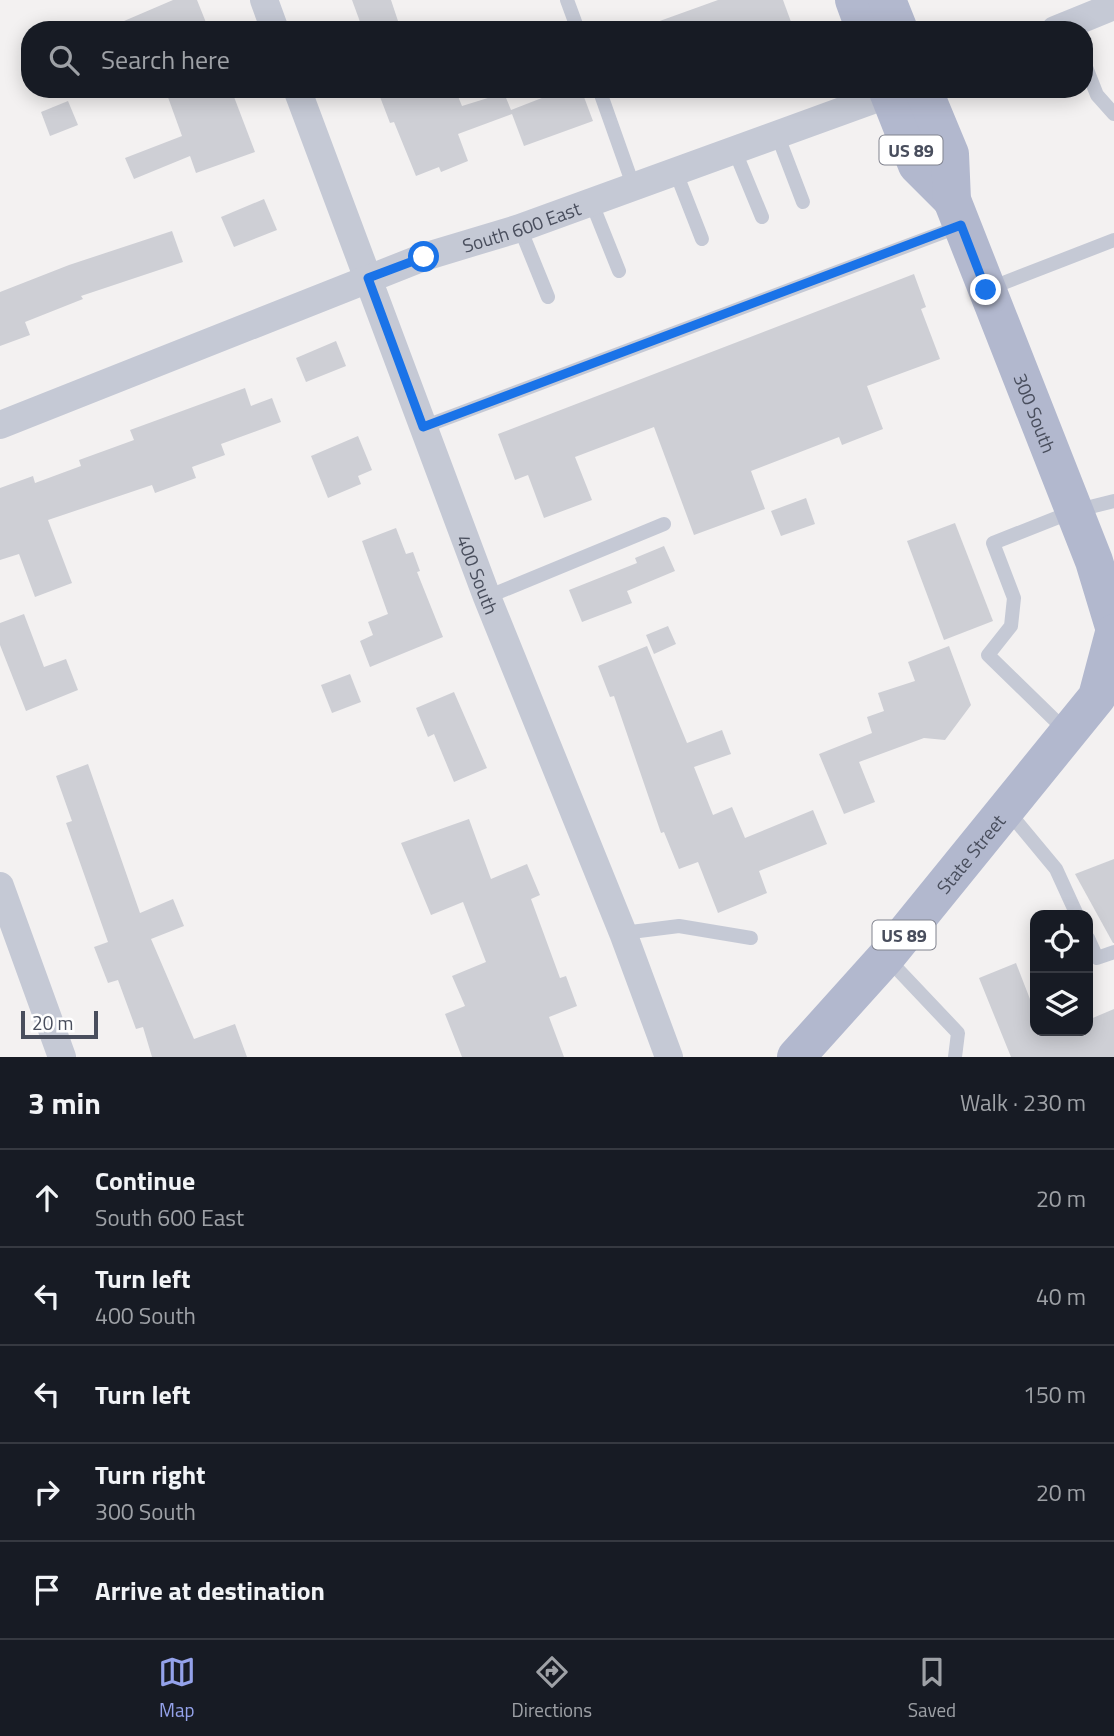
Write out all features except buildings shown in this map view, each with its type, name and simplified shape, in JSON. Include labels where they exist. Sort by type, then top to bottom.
[{"type":"main road","points":[[853,0],[861,21]]},
{"type":"main road","points":[[887,0],[895,21]]},
{"type":"main road","name":"300 South","points":[[902,98],[917,165],[956,213],[1094,561],[1114,627]]},
{"type":"main road","name":"US 89","points":[[1006,808],[1097,697],[1114,632]]},
{"type":"main road","name":"State Street","points":[[806,1053],[1006,808]]},
{"type":"street","points":[[264,0],[272,21]]},
{"type":"street","points":[[1081,21],[1114,6]]},
{"type":"street","name":"400 South","points":[[300,98],[487,597],[623,933],[669,1057]]},
{"type":"street","name":"South 600 East","points":[[0,425],[424,257],[520,228],[674,170],[880,98]]},
{"type":"street","points":[[0,886],[62,1057]]},
{"type":"lane","points":[[567,0],[575,21]]},
{"type":"lane","points":[[1093,84],[1097,94],[1114,114]]},
{"type":"lane","points":[[602,98],[634,185]]},
{"type":"lane","points":[[777,134],[803,202]]},
{"type":"lane","points":[[734,149],[762,217]]},
{"type":"lane","points":[[674,170],[702,240]]},
{"type":"lane","points":[[592,201],[619,271]]},
{"type":"lane","points":[[423,427],[956,213]]},
{"type":"lane","points":[[520,228],[548,297]]},
{"type":"lane","points":[[986,290],[1114,240]]},
{"type":"lane","points":[[1068,733],[988,655],[1011,626],[1014,598],[993,543],[1074,511],[1114,501]]},
{"type":"lane","points":[[487,597],[664,524]]},
{"type":"lane","points":[[1006,808],[1056,869],[1075,910]]},
{"type":"lane","points":[[623,933],[679,926],[751,938]]},
{"type":"lane","points":[[1093,949],[1097,958],[1114,952]]},
{"type":"lane","points":[[886,957],[958,1033],[956,1057]]},
{"type":"route","points":[[424,257],[368,278],[423,427],[961,225],[986,290]]}]
